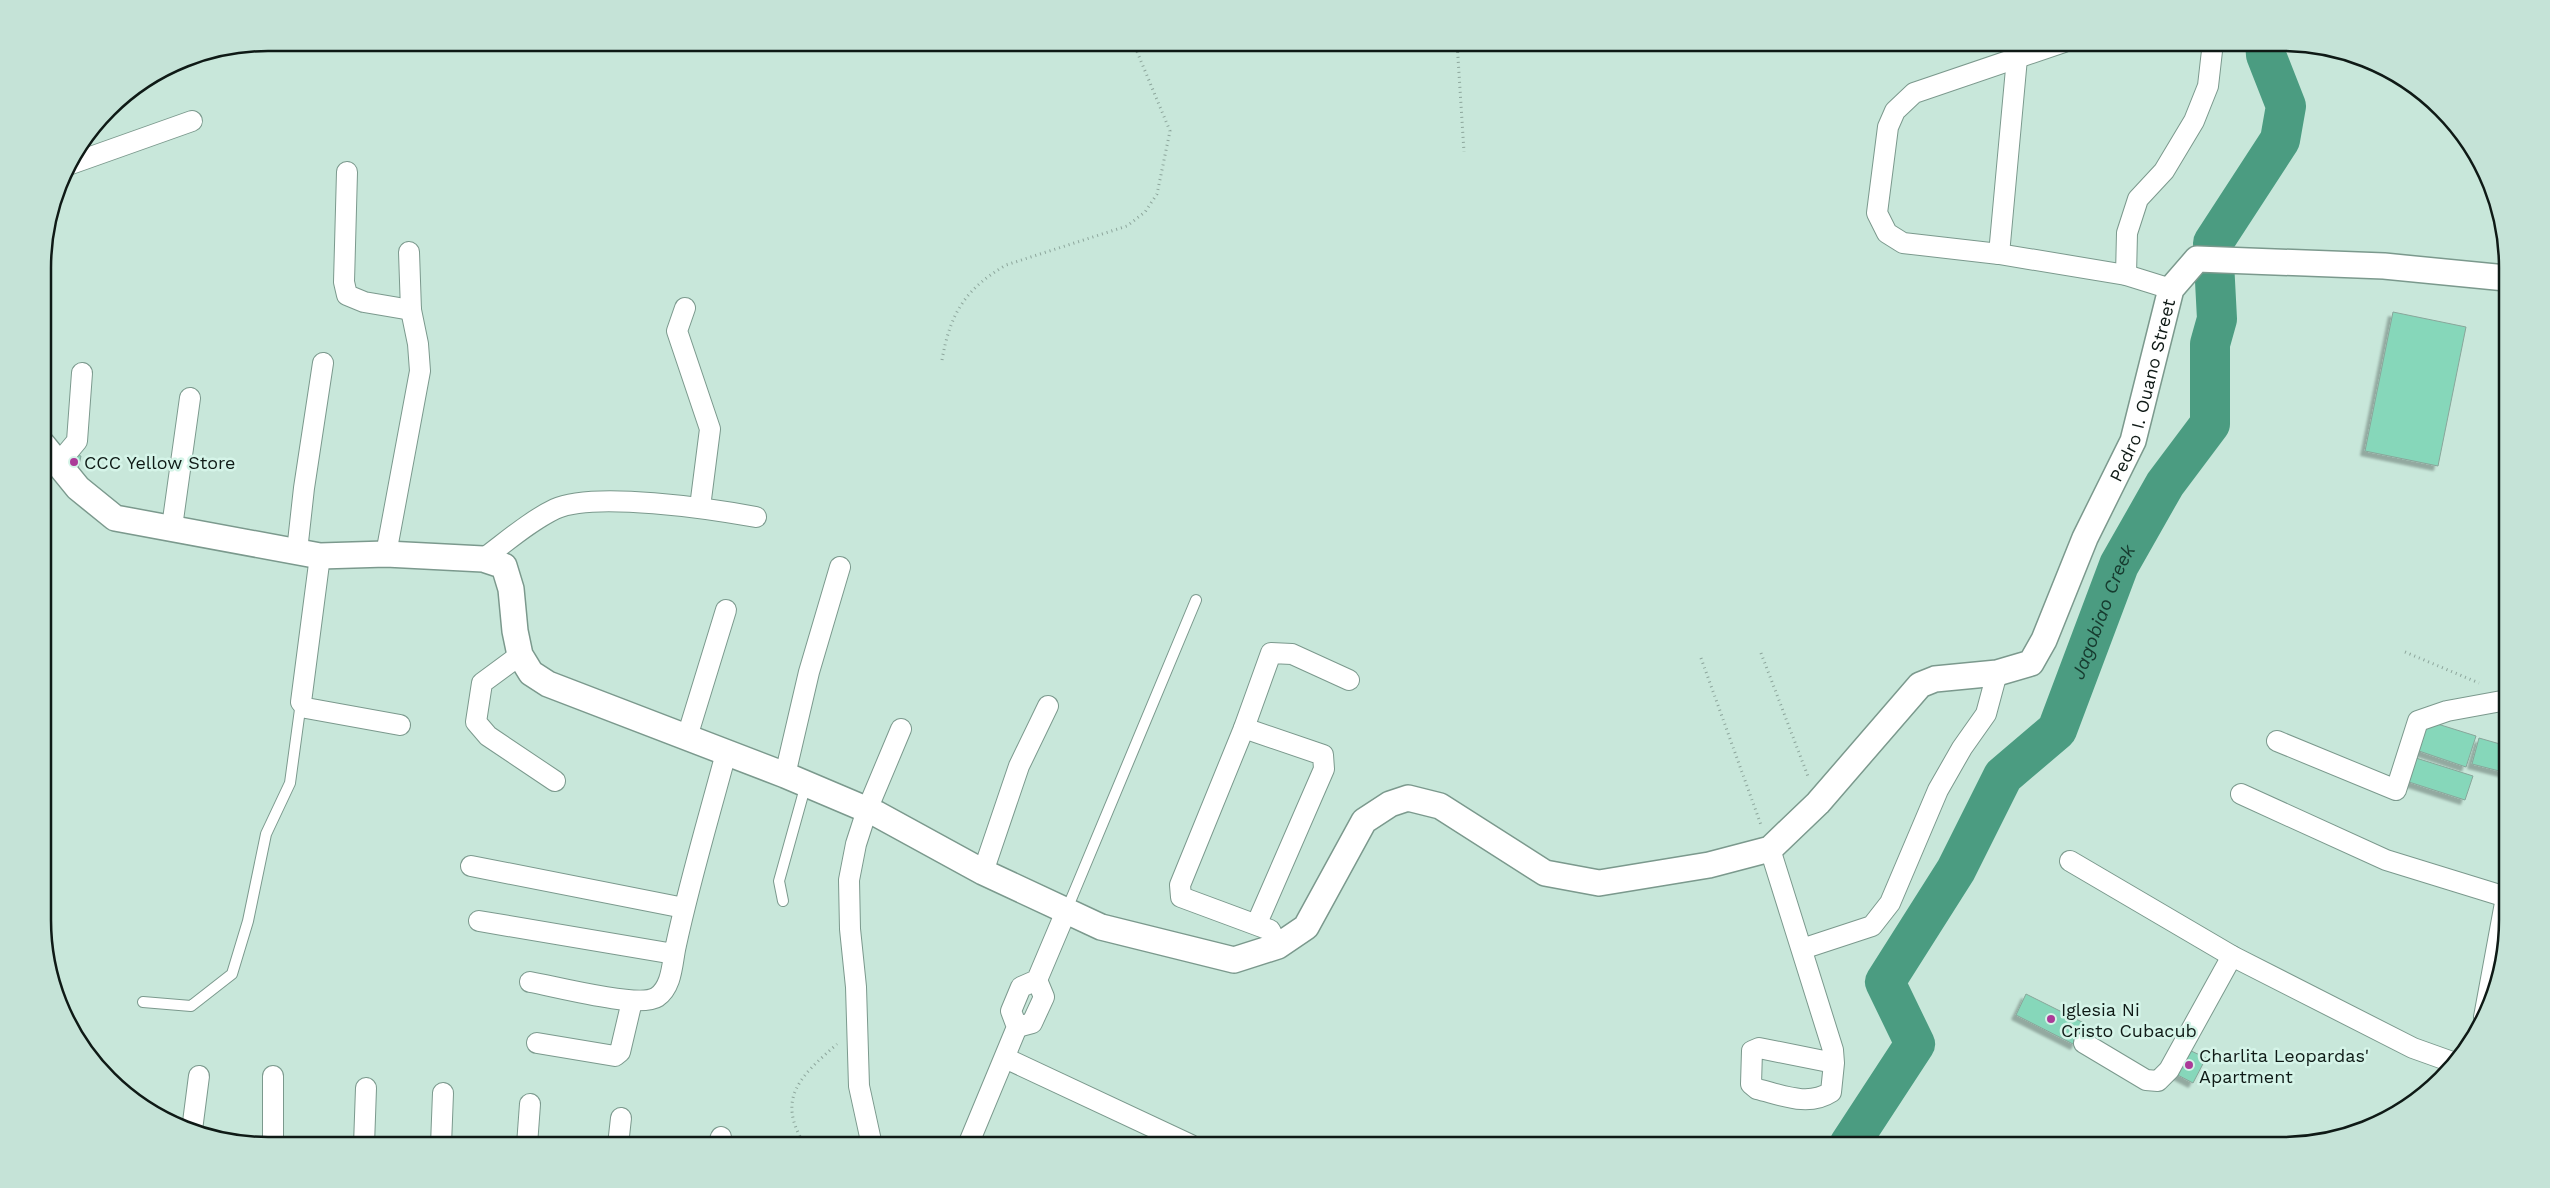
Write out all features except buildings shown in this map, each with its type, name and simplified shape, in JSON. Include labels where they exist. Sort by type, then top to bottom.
[{"type":"street","points":[[2038,51],[1914,93],[1895,111],[1888,127],[1877,213],[1887,233],[1903,243],[1999,254],[2126,275],[2171,289]]},
{"type":"street","points":[[2126,275],[2126,233],[2138,199],[2164,171],[2194,121],[2208,86],[2212,51]]},
{"type":"street","points":[[1999,254],[2017,58]]},
{"type":"street","points":[[80,161],[192,121]]},
{"type":"street","points":[[347,172],[344,282],[347,295],[364,302],[411,310]]},
{"type":"street","points":[[386,554],[420,371],[418,344],[411,310],[409,252]]},
{"type":"street","name":"Pedro I. Ouano Street","points":[[1818,804],[1920,685],[1935,679],[1997,673],[2031,663],[2044,640],[2085,538],[2133,440],[2171,289],[2197,258],[2384,266],[2499,277]]},
{"type":"street","points":[[686,308],[677,331],[710,429],[700,507]]},
{"type":"street","points":[[323,363],[304,488],[308,554],[301,702],[306,708],[400,725]]},
{"type":"street","points":[[51,452],[67,453],[77,441],[82,373]]},
{"type":"street","points":[[172,527],[190,398]]},
{"type":"street","points":[[51,453],[78,488],[116,518],[308,554],[386,554],[483,559],[504,566],[511,590],[520,655],[531,673],[548,684],[796,780],[867,810],[983,872],[1102,927],[1234,960],[1278,946],[1306,927],[1364,821],[1390,804],[1408,798],[1440,806],[1545,873],[1599,883],[1709,865],[1770,849],[1818,804]]},
{"type":"street","points":[[483,559],[544,516],[567,505],[608,502],[700,507],[756,517]]},
{"type":"street","points":[[796,780],[809,672],[840,567]]},
{"type":"street","points":[[687,737],[726,610]]},
{"type":"street","points":[[1278,946],[1270,930],[1181,897],[1180,886],[1244,728],[1271,653],[1292,654],[1349,680]]},
{"type":"street","points":[[520,655],[482,682],[476,722],[488,736],[555,781]]},
{"type":"street","points":[[1802,949],[1872,926],[1890,902],[1938,790],[1962,748],[1986,714],[1997,673]]},
{"type":"street","points":[[2277,741],[2396,790],[2418,721],[2447,711],[2499,701]]},
{"type":"street","points":[[983,872],[1019,766],[1048,706]]},
{"type":"street","points":[[870,1137],[859,1086],[858,1019],[850,928],[849,880],[856,844],[867,810],[901,728]]},
{"type":"street","points":[[1244,728],[1323,755],[1324,769],[1257,924]]},
{"type":"street","points":[[530,982],[632,1000],[645,1001],[657,997],[671,976],[684,908],[726,753]]},
{"type":"street","points":[[2241,794],[2386,860],[2499,892]]},
{"type":"street","points":[[1770,849],[1833,1050],[1834,1063]]},
{"type":"street","points":[[2070,861],[2232,956],[2413,1048],[2447,1060]]},
{"type":"street","points":[[471,866],[684,908]]},
{"type":"street","points":[[976,1137],[1017,1027],[1010,1011],[1021,987],[1037,980],[1066,909]]},
{"type":"street","points":[[479,921],[674,954]]},
{"type":"street","points":[[2493,969],[2497,947]]},
{"type":"street","points":[[2084,1043],[2146,1080],[2158,1081],[2169,1070],[2232,956]]},
{"type":"street","points":[[537,1043],[615,1056],[620,1052],[632,1000]]},
{"type":"street","points":[[1005,1058],[1174,1137]]},
{"type":"street","points":[[193,1123],[199,1076]]},
{"type":"street","points":[[273,1076],[273,1137]]},
{"type":"street","points":[[364,1137],[366,1088]]},
{"type":"street","points":[[441,1137],[442,1093]]},
{"type":"street","points":[[528,1137],[530,1104]]},
{"type":"street","points":[[619,1137],[621,1118]]},
{"type":"lane","points":[[1066,909],[1196,600]]},
{"type":"lane","points":[[143,1002],[191,1006],[232,974],[248,921],[266,834],[290,783],[301,702]]},
{"type":"lane","points":[[783,901],[779,881],[796,780]]},
{"type":"path","points":[[942,360],[946,336],[956,311],[987,276],[1006,265],[1127,226],[1145,212],[1157,194],[1170,131],[1163,110],[1137,51]]},
{"type":"path","points":[[1458,51],[1464,152]]},
{"type":"path","points":[[2406,652],[2482,685]]},
{"type":"path","points":[[1761,653],[1818,804]]},
{"type":"path","points":[[1702,658],[1770,849]]},
{"type":"path","points":[[801,1137],[793,1122],[791,1107],[795,1088],[806,1071],[837,1043],[858,1019]]},
{"type":"waterway","name":"Jagobiao Creek","points":[[1854,1137],[1915,1044],[1885,982],[1956,870],[2003,776],[2057,730],[2119,565],[2165,484],[2210,424],[2210,344],[2217,319],[2213,243],[2280,140],[2286,106],[2266,51]]},
{"type":"place","name":"CCC Yellow Store","points":[[74,462]]},
{"type":"place","name":"Iglesia Ni Cristo Cubacub","points":[[2051,1019]]},
{"type":"place","name":"Charlita Leopardas' Apartment","points":[[2189,1065]]}]
